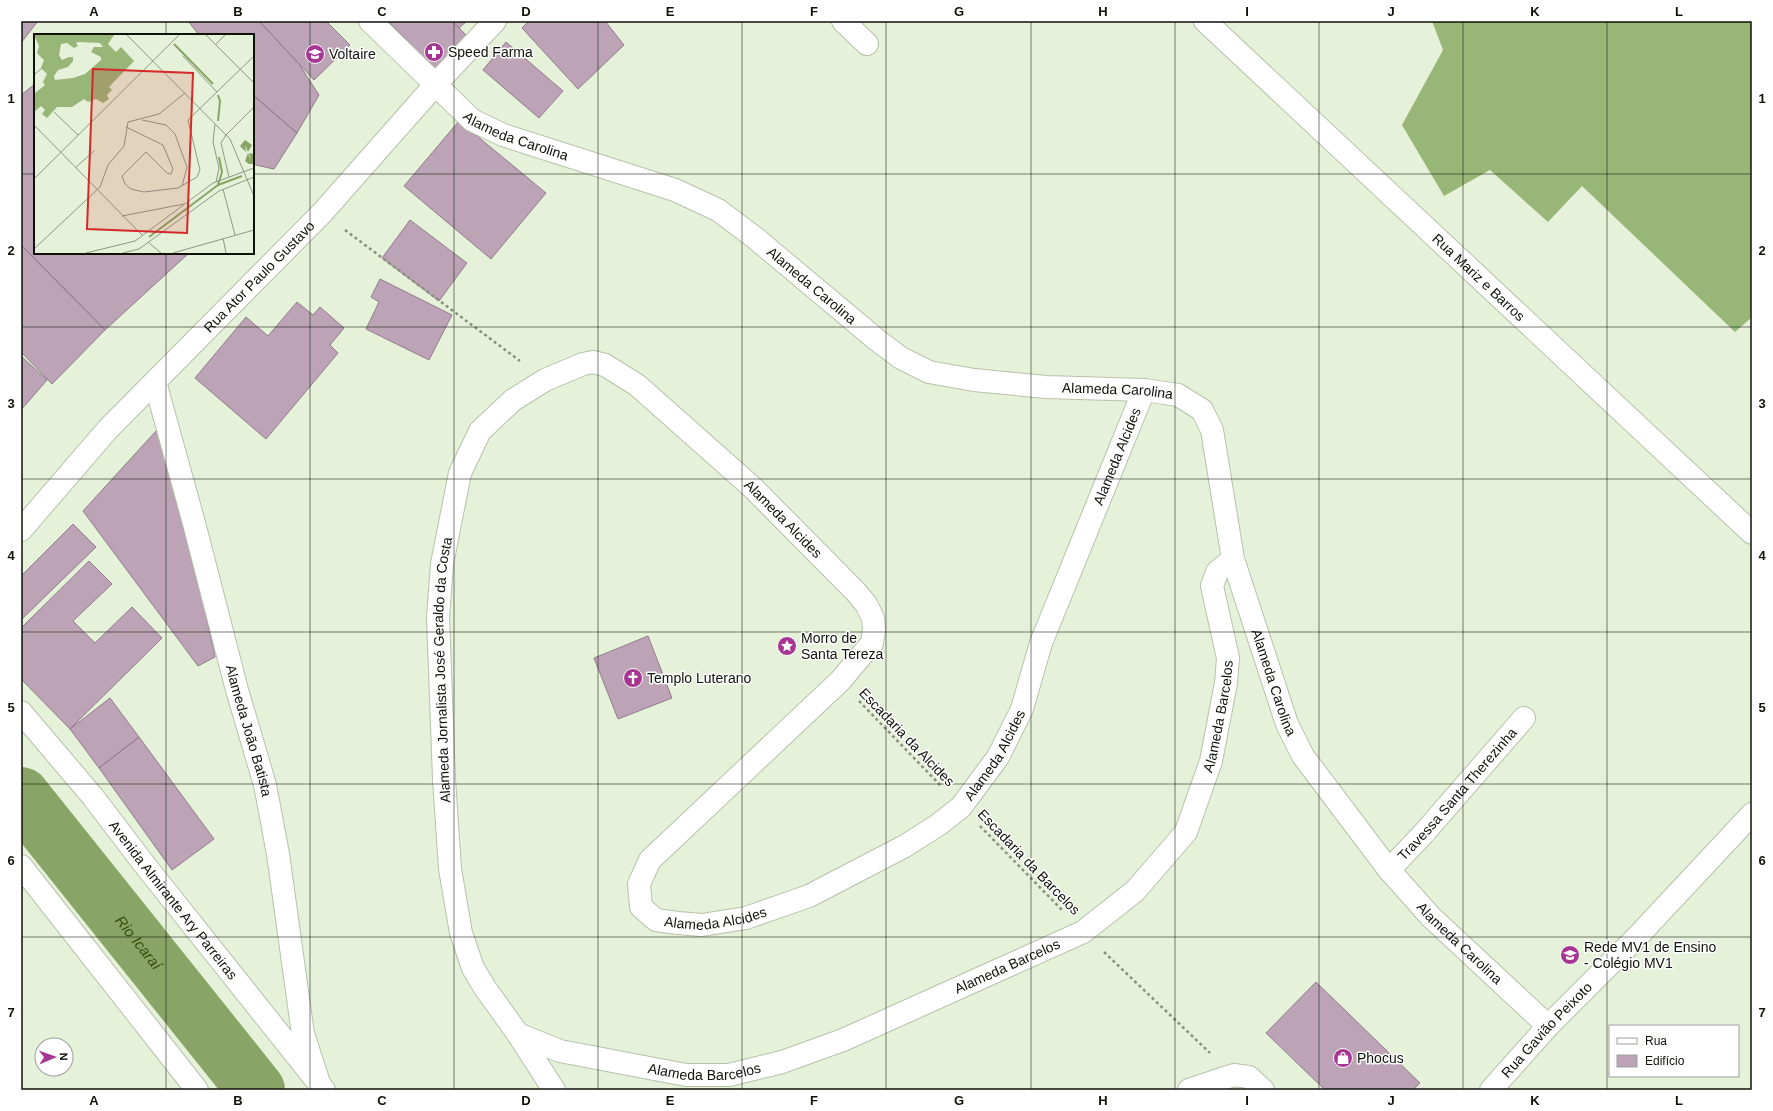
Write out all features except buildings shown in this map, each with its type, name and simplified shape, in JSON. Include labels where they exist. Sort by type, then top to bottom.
[{"type":"street","name":"Alameda Carolina","points":[[370,21],[472,120],[503,135],[674,190],[718,210],[754,236],[877,340],[901,358],[929,372],[974,380],[1046,387],[1144,390],[1178,395],[1202,410],[1212,430],[1233,560],[1287,724],[1303,756],[1389,870],[1431,917],[1548,1026]]},
{"type":"street","name":"Rua Ator Paulo Gustavo","points":[[21,530],[108,429],[322,213],[435,85],[495,21]]},
{"type":"street","points":[[843,21],[866,44]]},
{"type":"street","name":"Rua Mariz e Barros","points":[[1206,21],[1752,534]]},
{"type":"street","name":"Alameda Alcides","points":[[545,380],[583,364],[593,362],[605,365],[637,385],[752,487],[855,591],[866,604],[873,618],[874,630],[872,643],[840,681],[650,860],[639,884],[641,907],[656,920],[678,924],[702,925],[746,918],[809,896],[905,846],[938,825],[961,807],[998,757],[1022,709],[1041,643],[1144,390]]},
{"type":"street","name":"Alameda Jornalista José Geraldo da Costa","points":[[545,380],[513,400],[480,431],[460,473],[442,564],[438,617],[444,779],[450,869],[461,933],[473,968],[554,1090]]},
{"type":"street","name":"Alameda João Batista","points":[[155,382],[194,523],[237,690],[265,785],[278,854],[303,1034],[322,1087]]},
{"type":"street","name":"Alameda Barcelos","points":[[518,1034],[560,1051],[686,1075],[729,1075],[782,1062],[843,1040],[1083,932],[1135,890],[1186,832],[1211,761],[1226,683],[1228,658],[1212,586],[1217,572],[1233,560]]},
{"type":"street","name":"Avenida Almirante Ary Parreiras","points":[[21,712],[93,797],[144,864],[322,1087]]},
{"type":"street","name":"Travessa Santa Therezinha","points":[[1389,870],[1424,833],[1524,718]]},
{"type":"street","name":"Rua Gavião Peixoto","points":[[1491,1090],[1548,1026],[1637,937],[1752,814]]},
{"type":"street","points":[[21,866],[197,1090]]},
{"type":"street","points":[[1189,1090],[1234,1075],[1249,1077],[1263,1090]]},
{"type":"path","points":[[322,213],[545,380]]},
{"type":"path","name":"Escadaria da Alcides","points":[[840,681],[961,807]]},
{"type":"path","name":"Escadaria da Barcelos","points":[[961,807],[1083,932],[1234,1075]]},
{"type":"green space","points":[[1432,21],[1752,21],[1752,317],[1735,332],[1582,186],[1548,222],[1490,170],[1444,196],[1402,125],[1443,50]]},
{"type":"waterway","name":"Rio Icaraí","points":[[21,796],[256,1090]]},
{"type":"place","name":"Speed Farma","points":[[434,52]]},
{"type":"place","name":"Voltaire","points":[[315,54]]},
{"type":"place","name":"Morro de Santa Tereza","points":[[787,646]]},
{"type":"place","name":"Templo Luterano","points":[[633,678]]},
{"type":"place","name":"Rede MV1 de Ensino - Colégio MV1","points":[[1570,955]]},
{"type":"place","name":"Phocus","points":[[1343,1058]]}]
